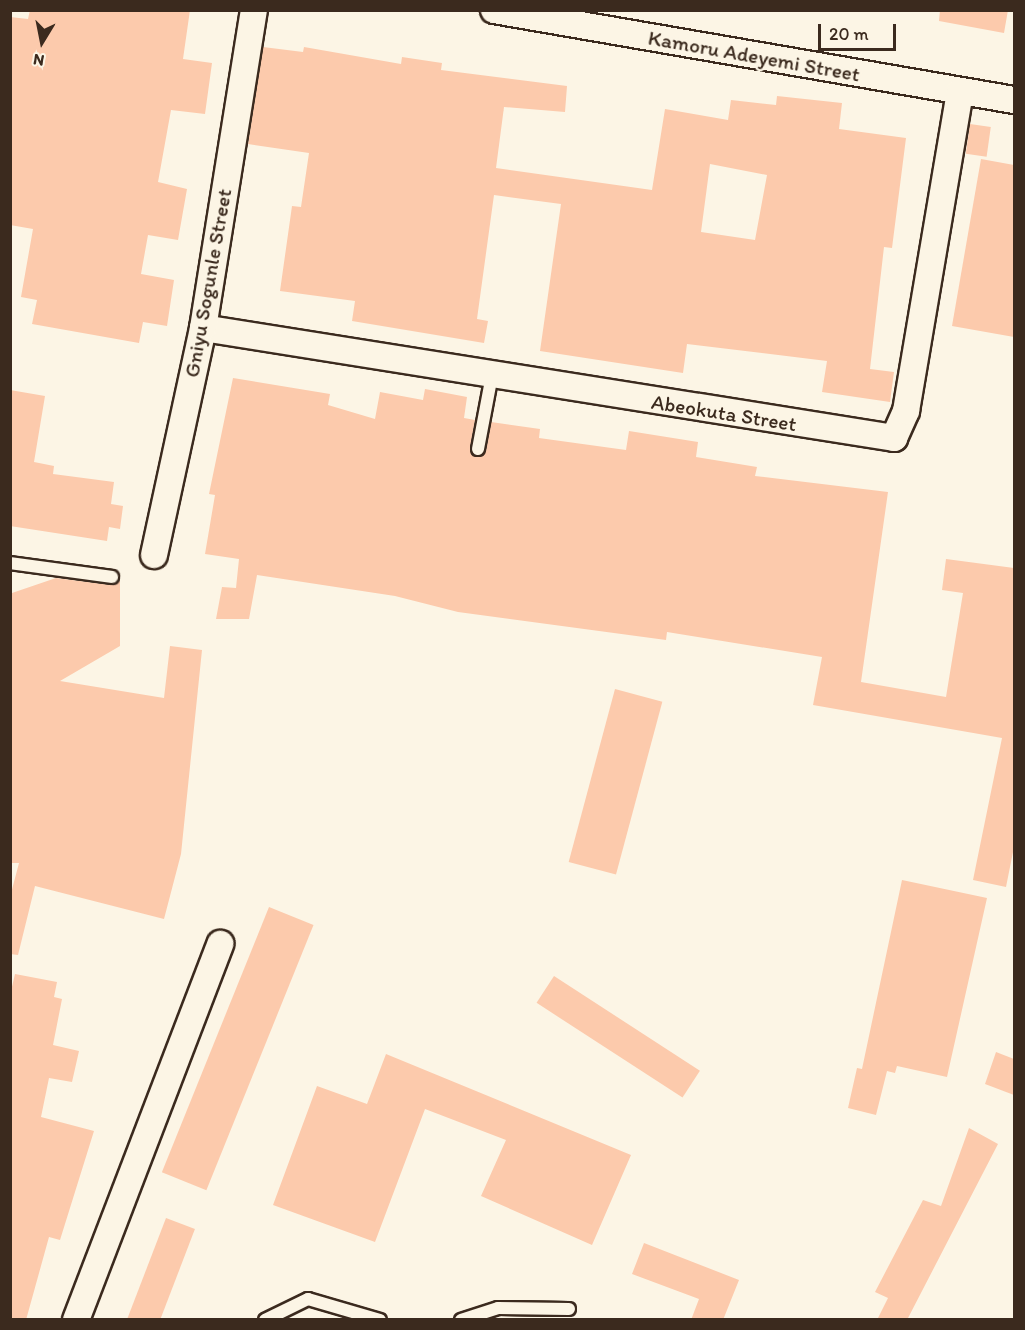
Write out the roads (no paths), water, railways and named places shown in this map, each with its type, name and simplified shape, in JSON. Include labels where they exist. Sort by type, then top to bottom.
[{"type":"street","name":"Gniyu Sogunle Street","points":[[154,555],[203,328],[254,10]]},
{"type":"street","name":"Kamoru Adeyemi Street","points":[[494,10],[1014,100]]},
{"type":"street","name":"Abeokuta Street","points":[[203,328],[894,438],[906,411],[960,92]]},
{"type":"street","points":[[76,1320],[220,944]]},
{"type":"lane","points":[[478,449],[492,375]]},
{"type":"lane","points":[[10,563],[112,577]]},
{"type":"lane","points":[[264,1320],[308,1299],[380,1320]]},
{"type":"lane","points":[[461,1320],[498,1308],[568,1309]]}]
